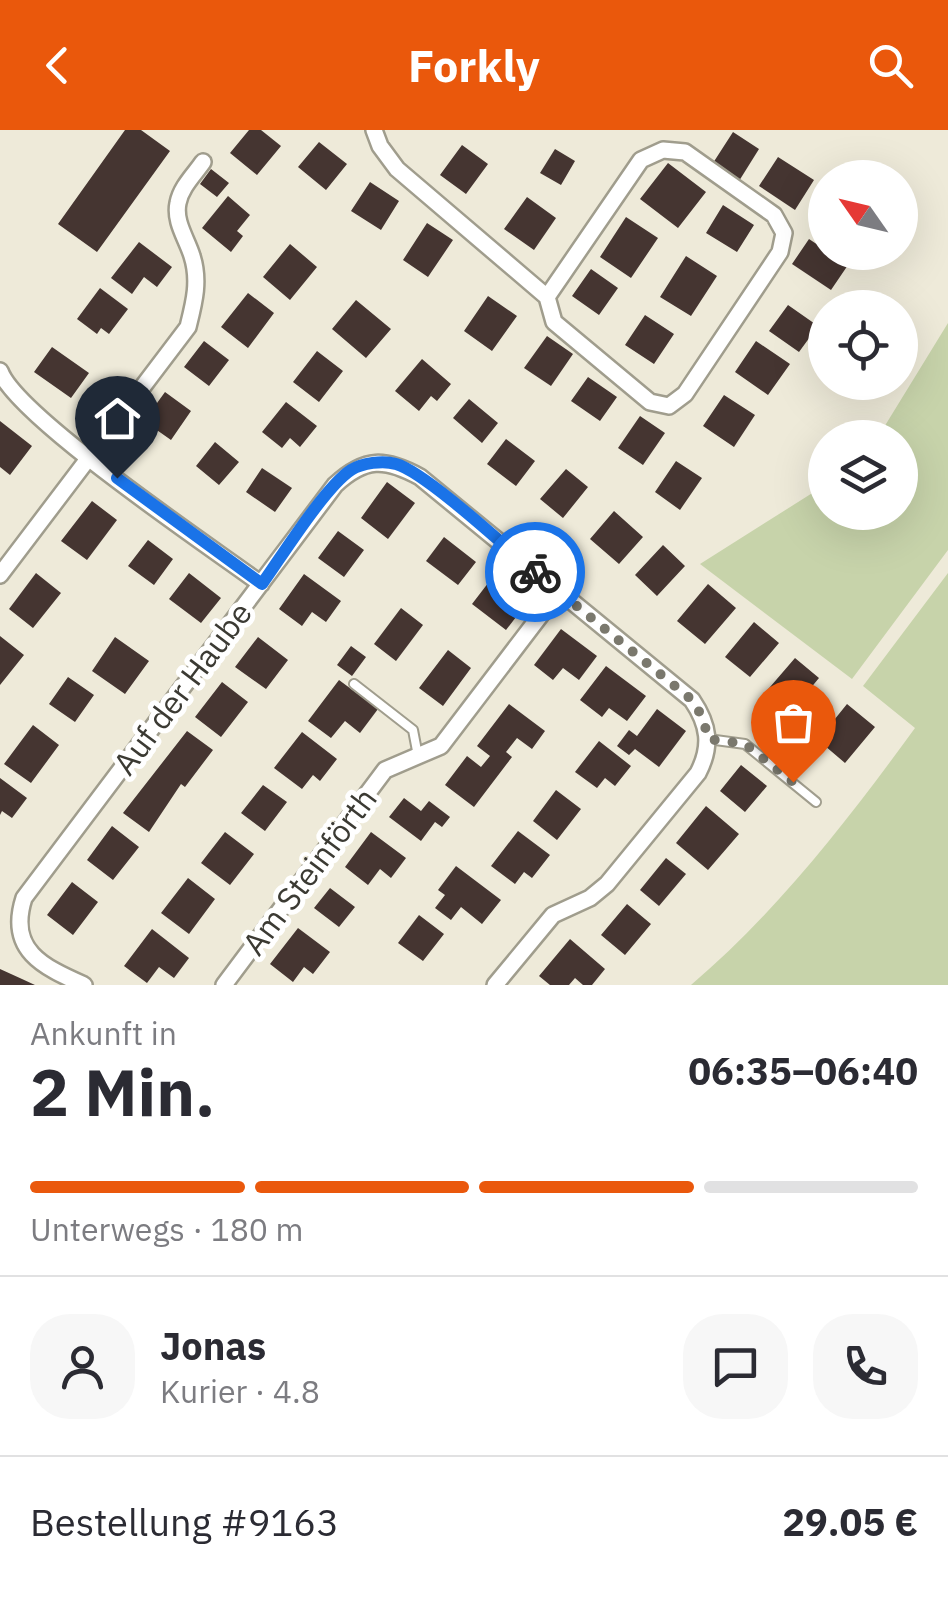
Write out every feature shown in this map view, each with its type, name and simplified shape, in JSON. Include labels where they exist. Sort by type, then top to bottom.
[{"type":"street","points":[[374,130],[397,169],[546,297],[554,322],[650,402],[669,406],[685,394],[780,252],[784,233],[774,215],[684,152],[663,150],[641,160],[546,297]]},
{"type":"street","points":[[0,575],[188,327],[197,293],[194,258],[181,230],[177,206],[184,188],[203,162]]},
{"type":"street","points":[[0,371],[16,396],[88,457],[262,584]]},
{"type":"street","name":"Auf der Haube","points":[[84,985],[36,961],[25,946],[20,912],[24,898],[336,485],[353,468],[377,462],[396,464],[420,477],[692,700],[703,718],[708,739]]},
{"type":"street","name":"Am Steinförth","points":[[224,985],[385,770],[441,746],[558,591]]},
{"type":"street","points":[[495,985],[553,915],[590,898],[608,884],[698,774],[706,757],[708,739]]},
{"type":"lane","points":[[354,684],[413,730],[418,756]]},
{"type":"lane","points":[[708,739],[745,744],[816,802]]},
{"type":"green space","points":[[948,323],[948,550],[852,679],[700,564],[808,496],[808,530],[918,530],[918,420],[888,420],[901,400],[918,400],[918,372]]},
{"type":"green space","points":[[948,573],[948,985],[691,985],[753,927],[810,864],[915,728],[863,686]]},
{"type":"building","points":[[125,130],[141,130],[170,151],[97,252],[58,224]]},
{"type":"building","points":[[249,130],[261,130],[281,146],[257,175],[230,153]]},
{"type":"building","points":[[733,132],[759,149],[739,181],[713,163]]},
{"type":"building","points":[[319,142],[347,164],[326,190],[298,167]]},
{"type":"building","points":[[462,145],[488,164],[466,194],[440,175]]},
{"type":"building","points":[[555,149],[575,161],[561,185],[540,173]]},
{"type":"building","points":[[778,157],[808,176],[808,189],[795,210],[759,186]]},
{"type":"building","points":[[668,163],[706,192],[678,228],[640,199]]},
{"type":"building","points":[[211,169],[229,183],[217,197],[200,184]]},
{"type":"building","points":[[370,182],[399,201],[381,230],[351,211]]},
{"type":"building","points":[[228,196],[250,215],[237,231],[243,236],[231,252],[202,228]]},
{"type":"building","points":[[527,197],[556,218],[534,250],[504,229]]},
{"type":"building","points":[[723,205],[754,225],[737,252],[706,233]]},
{"type":"building","points":[[626,217],[658,238],[631,278],[600,257]]},
{"type":"building","points":[[427,223],[453,240],[428,277],[403,260]]},
{"type":"building","points":[[808,240],[808,270],[845,270],[831,290],[792,264]]},
{"type":"building","points":[[139,242],[172,267],[157,287],[144,277],[132,294],[111,278]]},
{"type":"building","points":[[290,244],[317,267],[290,300],[263,277]]},
{"type":"building","points":[[686,256],[717,276],[691,316],[660,297]]},
{"type":"building","points":[[591,269],[618,288],[599,315],[572,296]]},
{"type":"building","points":[[100,288],[128,309],[109,334],[101,328],[97,334],[77,319]]},
{"type":"building","points":[[248,293],[274,313],[248,348],[221,327]]},
{"type":"building","points":[[488,296],[517,316],[492,351],[464,331]]},
{"type":"building","points":[[356,300],[391,329],[366,358],[332,329]]},
{"type":"building","points":[[788,305],[808,319],[808,340],[799,352],[769,331]]},
{"type":"building","points":[[645,315],[674,334],[654,364],[625,345]]},
{"type":"building","points":[[547,336],[573,354],[551,386],[524,368]]},
{"type":"building","points":[[204,341],[229,360],[209,386],[184,367]]},
{"type":"building","points":[[756,341],[790,364],[768,395],[735,372]]},
{"type":"building","points":[[52,347],[89,373],[71,398],[34,372]]},
{"type":"building","points":[[317,351],[343,371],[319,402],[293,382]]},
{"type":"building","points":[[422,359],[451,384],[437,401],[431,396],[419,411],[395,391]]},
{"type":"building","points":[[588,377],[617,397],[600,421],[571,401]]},
{"type":"building","points":[[165,392],[191,411],[171,440],[144,421]]},
{"type":"building","points":[[724,395],[755,415],[734,447],[703,426]]},
{"type":"building","points":[[469,399],[498,423],[482,443],[453,418]]},
{"type":"building","points":[[286,402],[317,426],[300,447],[290,438],[282,448],[262,432]]},
{"type":"building","points":[[640,416],[665,433],[643,465],[618,448]]},
{"type":"building","points":[[0,421],[32,446],[10,475],[0,467]]},
{"type":"building","points":[[506,439],[535,461],[516,486],[487,464]]},
{"type":"building","points":[[215,442],[239,462],[219,485],[196,466]]},
{"type":"building","points":[[676,461],[702,478],[680,510],[655,492]]},
{"type":"building","points":[[262,468],[292,488],[275,512],[246,492]]},
{"type":"building","points":[[566,469],[588,487],[563,518],[540,499]]},
{"type":"building","points":[[387,482],[415,503],[388,539],[361,518]]},
{"type":"building","points":[[92,501],[117,520],[87,560],[61,541]]},
{"type":"building","points":[[614,511],[643,537],[619,564],[590,539]]},
{"type":"building","points":[[338,531],[364,550],[344,577],[318,558]]},
{"type":"building","points":[[444,537],[476,562],[458,585],[426,561]]},
{"type":"building","points":[[148,540],[173,559],[154,585],[128,566]]},
{"type":"building","points":[[663,545],[685,566],[657,596],[635,575]]},
{"type":"building","points":[[36,573],[61,593],[33,628],[9,609]]},
{"type":"building","points":[[189,573],[221,598],[201,623],[169,599]]},
{"type":"building","points":[[304,574],[341,601],[326,622],[312,612],[302,626],[279,609]]},
{"type":"building","points":[[492,578],[526,604],[506,630],[472,604]]},
{"type":"building","points":[[708,584],[736,608],[705,644],[677,621]]},
{"type":"building","points":[[401,608],[423,625],[396,661],[374,644]]},
{"type":"building","points":[[754,622],[779,643],[750,677],[725,657]]},
{"type":"building","points":[[561,629],[597,656],[579,680],[563,668],[553,680],[534,665]]},
{"type":"building","points":[[0,636],[24,655],[0,685]]},
{"type":"building","points":[[115,637],[149,661],[125,694],[92,671]]},
{"type":"building","points":[[258,637],[288,660],[266,689],[235,667]]},
{"type":"building","points":[[351,646],[366,657],[352,676],[337,665]]},
{"type":"building","points":[[448,650],[471,668],[443,706],[419,688]]},
{"type":"building","points":[[795,658],[819,678],[809,690],[817,697],[797,721],[764,694]]},
{"type":"building","points":[[606,666],[646,696],[627,721],[609,708],[602,717],[580,700]]},
{"type":"building","points":[[68,677],[94,695],[75,722],[49,704]]},
{"type":"building","points":[[339,680],[378,709],[360,733],[345,721],[331,738],[308,721]]},
{"type":"building","points":[[222,682],[248,702],[221,737],[195,717]]},
{"type":"building","points":[[509,704],[545,731],[532,749],[517,738],[506,752],[512,757],[474,807],[445,785],[467,756],[481,767],[490,756],[477,746]]},
{"type":"building","points":[[847,704],[875,727],[845,763],[818,740]]},
{"type":"building","points":[[657,709],[686,731],[659,767],[635,749],[629,755],[617,746],[629,730],[637,736]]},
{"type":"building","points":[[33,725],[59,745],[31,783],[4,764]]},
{"type":"building","points":[[187,731],[213,750],[185,787],[181,784],[149,832],[123,813]]},
{"type":"building","points":[[302,732],[337,759],[320,781],[313,775],[302,789],[274,768]]},
{"type":"building","points":[[599,741],[631,766],[615,786],[605,778],[597,788],[575,772]]},
{"type":"building","points":[[741,765],[767,786],[745,812],[720,791]]},
{"type":"building","points":[[0,778],[27,798],[12,818],[2,811],[0,815]]},
{"type":"building","points":[[263,785],[287,802],[265,831],[241,813]]},
{"type":"building","points":[[556,790],[581,809],[557,840],[533,821]]},
{"type":"building","points":[[404,798],[421,811],[429,801],[450,817],[442,827],[435,822],[421,841],[389,817]]},
{"type":"building","points":[[706,806],[739,834],[708,870],[676,843]]},
{"type":"building","points":[[112,826],[139,847],[113,880],[87,860]]},
{"type":"building","points":[[518,831],[550,855],[532,878],[524,872],[515,884],[491,866]]},
{"type":"building","points":[[225,832],[254,854],[230,885],[201,863]]},
{"type":"building","points":[[371,832],[406,858],[391,878],[380,869],[368,885],[345,867]]},
{"type":"building","points":[[666,858],[686,874],[659,906],[640,890]]},
{"type":"building","points":[[456,866],[501,900],[482,924],[461,907],[451,920],[435,908],[445,895],[438,890]]},
{"type":"building","points":[[188,878],[215,899],[189,934],[161,913]]},
{"type":"building","points":[[72,882],[98,902],[73,935],[47,915]]},
{"type":"building","points":[[330,888],[355,907],[339,927],[314,908]]},
{"type":"building","points":[[627,904],[651,924],[625,955],[601,935]]},
{"type":"building","points":[[419,915],[444,934],[423,961],[398,943]]},
{"type":"building","points":[[298,928],[330,952],[313,974],[304,967],[293,982],[270,964]]},
{"type":"building","points":[[152,929],[189,958],[174,978],[159,967],[147,983],[124,966]]},
{"type":"building","points":[[570,939],[605,969],[592,985],[583,985],[575,978],[569,985],[550,985],[539,976]]},
{"type":"building","points":[[0,969],[22,979],[35,985],[0,985]]},
{"type":"way so far","points":[[535,572],[692,700],[703,718],[708,739],[745,744],[793,782]]},
{"type":"route","points":[[117,478],[262,584],[353,468],[377,462],[396,464],[420,477],[535,572]]}]
